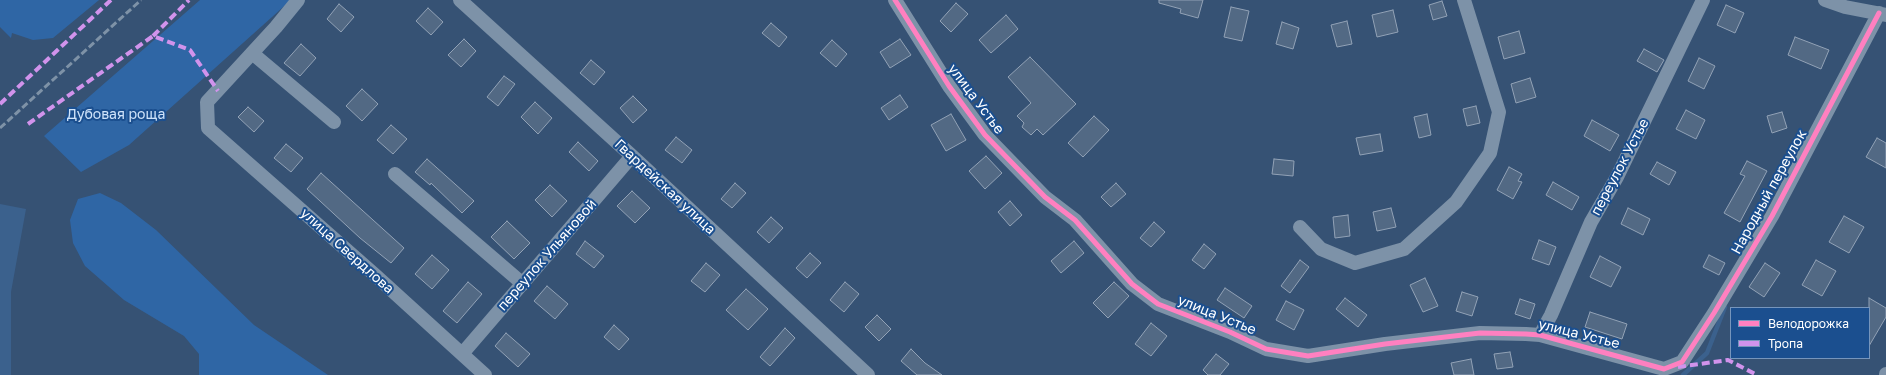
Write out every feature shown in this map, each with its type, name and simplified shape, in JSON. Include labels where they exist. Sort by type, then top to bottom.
[{"type":"street","points":[[298,0],[276,28],[252,53],[334,122]]},
{"type":"street","name":"Гвардейская улица","points":[[460,0],[632,156],[868,375]]},
{"type":"street","name":"улица Устье","points":[[895,0],[949,86],[985,135],[1045,197],[1075,220],[1145,298],[1230,332],[1266,349],[1308,356],[1385,344],[1480,333],[1540,335],[1664,369]]},
{"type":"street","points":[[1300,227],[1321,249],[1355,263],[1404,249],[1456,202],[1490,153],[1499,112],[1464,0]]},
{"type":"street","name":"переулок Устье","points":[[1540,335],[1551,315],[1592,222],[1617,177],[1703,0]]},
{"type":"street","points":[[1825,0],[1845,7],[1882,14]]},
{"type":"street","name":"Народный переулок","points":[[1664,369],[1682,362],[1714,313],[1772,216],[1882,14]]},
{"type":"street","name":"улица Свердлова","points":[[252,53],[207,102],[208,128],[485,375]]},
{"type":"street","name":"переулок Ульяновой","points":[[462,354],[632,156]]},
{"type":"street","points":[[395,174],[523,284]]},
{"type":"green space","points":[[0,0],[99,0],[53,38],[33,40],[12,33],[11,38],[0,27]]},
{"type":"green space","name":"Дубовая роща","points":[[200,0],[291,0],[129,145],[81,172],[44,136]]},
{"type":"green space","points":[[100,193],[121,203],[156,230],[254,325],[328,375],[199,375],[199,354],[184,336],[124,300],[85,266],[73,243],[70,220],[78,199]]},
{"type":"shaded area","points":[[0,204],[26,209],[11,292],[11,375],[0,375]]},
{"type":"building","points":[[1159,0],[1203,0],[1198,18],[1180,13],[1181,9],[1159,3]]},
{"type":"building","points":[[1442,1],[1447,16],[1433,20],[1429,5]]},
{"type":"building","points":[[956,3],[968,14],[951,32],[940,21]]},
{"type":"building","points":[[339,4],[354,17],[341,32],[327,19]]},
{"type":"building","points":[[1726,5],[1744,13],[1735,33],[1717,25]]},
{"type":"building","points":[[1231,7],[1249,11],[1242,41],[1224,37]]},
{"type":"building","points":[[428,8],[443,22],[431,35],[416,21]]},
{"type":"building","points":[[1393,10],[1398,32],[1377,37],[1372,15]]},
{"type":"building","points":[[1006,15],[1018,29],[991,53],[979,40]]},
{"type":"building","points":[[1347,21],[1352,44],[1337,47],[1331,25]]},
{"type":"building","points":[[1282,22],[1299,28],[1293,49],[1276,44]]},
{"type":"building","points":[[771,23],[787,37],[779,47],[762,33]]},
{"type":"building","points":[[1519,31],[1525,53],[1504,59],[1498,37]]},
{"type":"building","points":[[1795,37],[1829,50],[1821,69],[1788,55]]},
{"type":"building","points":[[464,39],[476,51],[461,67],[448,55]]},
{"type":"building","points":[[900,39],[911,55],[890,68],[880,52]]},
{"type":"building","points":[[832,40],[847,54],[836,67],[820,53]]},
{"type":"building","points":[[301,44],[316,58],[300,76],[284,63]]},
{"type":"building","points":[[1644,49],[1664,60],[1657,72],[1637,61]]},
{"type":"building","points":[[1030,57],[1076,104],[1043,135],[1037,129],[1031,135],[1022,127],[1024,123],[1017,116],[1031,103],[1008,77]]},
{"type":"building","points":[[1699,58],[1715,66],[1704,89],[1688,81]]},
{"type":"building","points":[[591,60],[605,72],[594,85],[580,73]]},
{"type":"building","points":[[504,76],[515,84],[498,106],[487,97]]},
{"type":"building","points":[[1530,78],[1536,97],[1516,103],[1511,84]]},
{"type":"building","points":[[362,89],[378,104],[362,121],[346,106]]},
{"type":"building","points":[[900,95],[908,107],[889,120],[881,108]]},
{"type":"building","points":[[633,96],[647,110],[633,123],[620,108]]},
{"type":"building","points":[[535,102],[552,118],[538,134],[521,117]]},
{"type":"building","points":[[1476,106],[1480,123],[1467,126],[1463,109]]},
{"type":"building","points":[[248,107],[264,121],[254,132],[238,117]]},
{"type":"building","points":[[1686,110],[1705,120],[1696,139],[1676,129]]},
{"type":"building","points":[[1782,112],[1787,128],[1772,133],[1767,116]]},
{"type":"building","points":[[951,114],[966,140],[946,151],[931,125]]},
{"type":"building","points":[[1427,114],[1431,135],[1419,138],[1414,117]]},
{"type":"building","points":[[1094,116],[1109,130],[1083,157],[1068,143]]},
{"type":"building","points":[[1592,120],[1619,135],[1610,151],[1584,136]]},
{"type":"building","points":[[391,125],[407,139],[393,154],[377,140]]},
{"type":"building","points":[[1380,134],[1383,151],[1360,155],[1356,138]]},
{"type":"building","points":[[676,137],[692,150],[682,163],[665,150]]},
{"type":"building","points":[[1877,138],[1886,143],[1886,168],[1866,157]]},
{"type":"building","points":[[578,142],[598,161],[589,171],[569,152]]},
{"type":"building","points":[[286,144],[303,158],[291,172],[274,158]]},
{"type":"building","points":[[986,156],[1002,173],[985,189],[969,171]]},
{"type":"building","points":[[427,159],[474,201],[462,213],[431,183],[430,185],[415,172]]},
{"type":"building","points":[[1274,159],[1294,161],[1293,176],[1272,174]]},
{"type":"building","points":[[1747,161],[1767,171],[1740,222],[1724,213],[1745,176],[1740,174]]},
{"type":"building","points":[[1657,162],[1676,172],[1669,185],[1650,174]]},
{"type":"building","points":[[1509,167],[1522,174],[1518,181],[1522,182],[1513,199],[1497,190]]},
{"type":"building","points":[[321,173],[404,248],[391,263],[360,238],[307,189]]},
{"type":"building","points":[[1553,182],[1579,197],[1572,210],[1546,195]]},
{"type":"building","points":[[735,183],[746,193],[732,208],[721,199]]},
{"type":"building","points":[[1116,183],[1126,194],[1111,207],[1101,197]]},
{"type":"building","points":[[550,185],[567,201],[552,217],[535,200]]},
{"type":"building","points":[[632,191],[650,208],[635,223],[617,206]]},
{"type":"building","points":[[1010,201],[1022,215],[1010,226],[998,212]]},
{"type":"building","points":[[1391,208],[1396,227],[1377,231],[1373,212]]},
{"type":"building","points":[[1628,208],[1650,219],[1643,235],[1621,224]]},
{"type":"building","points":[[1348,215],[1350,236],[1335,238],[1333,217]]},
{"type":"building","points":[[1844,216],[1864,227],[1849,253],[1829,242]]},
{"type":"building","points":[[771,217],[783,228],[769,243],[757,232]]},
{"type":"building","points":[[507,221],[530,243],[514,259],[491,237]]},
{"type":"building","points":[[1154,222],[1165,232],[1151,247],[1140,238]]},
{"type":"building","points":[[1539,240],[1556,247],[1549,265],[1532,259]]},
{"type":"building","points":[[585,241],[604,256],[594,268],[576,254]]},
{"type":"building","points":[[1074,241],[1084,253],[1061,273],[1051,261]]},
{"type":"building","points":[[1204,244],[1216,254],[1204,269],[1192,260]]},
{"type":"building","points":[[810,253],[821,263],[807,278],[796,268]]},
{"type":"building","points":[[432,255],[449,270],[432,289],[415,274]]},
{"type":"building","points":[[1709,255],[1725,263],[1719,275],[1703,267]]},
{"type":"building","points":[[1600,256],[1621,267],[1611,287],[1590,277]]},
{"type":"building","points":[[1300,260],[1309,267],[1290,293],[1281,286]]},
{"type":"building","points":[[1816,260],[1836,271],[1822,296],[1802,285]]},
{"type":"building","points":[[706,263],[720,275],[705,292],[691,281]]},
{"type":"building","points":[[1765,263],[1780,273],[1764,297],[1749,287]]},
{"type":"building","points":[[1425,278],[1438,306],[1423,312],[1410,285]]},
{"type":"building","points":[[468,282],[482,294],[457,323],[443,311]]},
{"type":"building","points":[[845,282],[859,294],[844,312],[830,300]]},
{"type":"building","points":[[1114,282],[1129,296],[1108,318],[1093,303]]},
{"type":"building","points":[[547,286],[568,304],[555,319],[534,301]]},
{"type":"building","points":[[1225,288],[1252,306],[1244,318],[1217,300]]},
{"type":"building","points":[[746,289],[768,309],[748,330],[726,310]]},
{"type":"building","points":[[1462,292],[1478,297],[1472,316],[1456,311]]},
{"type":"building","points":[[1345,298],[1367,315],[1358,327],[1336,309]]},
{"type":"building","points":[[1869,298],[1886,308],[1886,317],[1870,344],[1870,307]]},
{"type":"building","points":[[1520,299],[1535,304],[1530,319],[1515,314]]},
{"type":"building","points":[[1286,301],[1304,310],[1294,330],[1276,320]]},
{"type":"building","points":[[1590,312],[1627,324],[1622,339],[1585,327]]},
{"type":"building","points":[[877,315],[891,329],[879,341],[865,327]]},
{"type":"building","points":[[1151,323],[1167,336],[1151,356],[1135,344]]},
{"type":"building","points":[[614,325],[629,339],[619,350],[604,337]]},
{"type":"building","points":[[785,328],[795,338],[770,366],[760,357]]},
{"type":"building","points":[[506,333],[530,354],[518,367],[495,346]]},
{"type":"building","points":[[911,349],[925,363],[942,375],[917,375],[901,361]]},
{"type":"building","points":[[1510,352],[1513,367],[1497,369],[1494,354]]},
{"type":"building","points":[[1216,354],[1229,364],[1220,375],[1208,375],[1203,370]]},
{"type":"building","points":[[1471,359],[1474,375],[1454,375],[1451,363]]},
{"type":"waterway","points":[[1683,375],[1707,353],[1725,307]]},
{"type":"railway","points":[[0,128],[141,0]]},
{"type":"marked path","points":[[0,104],[111,0]]},
{"type":"marked path","points":[[153,36],[189,0]]},
{"type":"marked path","points":[[28,124],[153,36],[190,50],[218,91]]},
{"type":"marked path","points":[[1678,367],[1728,360],[1757,375]]},
{"type":"cycle path","points":[[895,0],[949,86],[985,135],[1045,197],[1075,220],[1132,284],[1158,304],[1230,332],[1266,349],[1308,356],[1385,344],[1480,333],[1526,334],[1540,335],[1664,369],[1682,362],[1714,313],[1772,216],[1879,13]]}]
